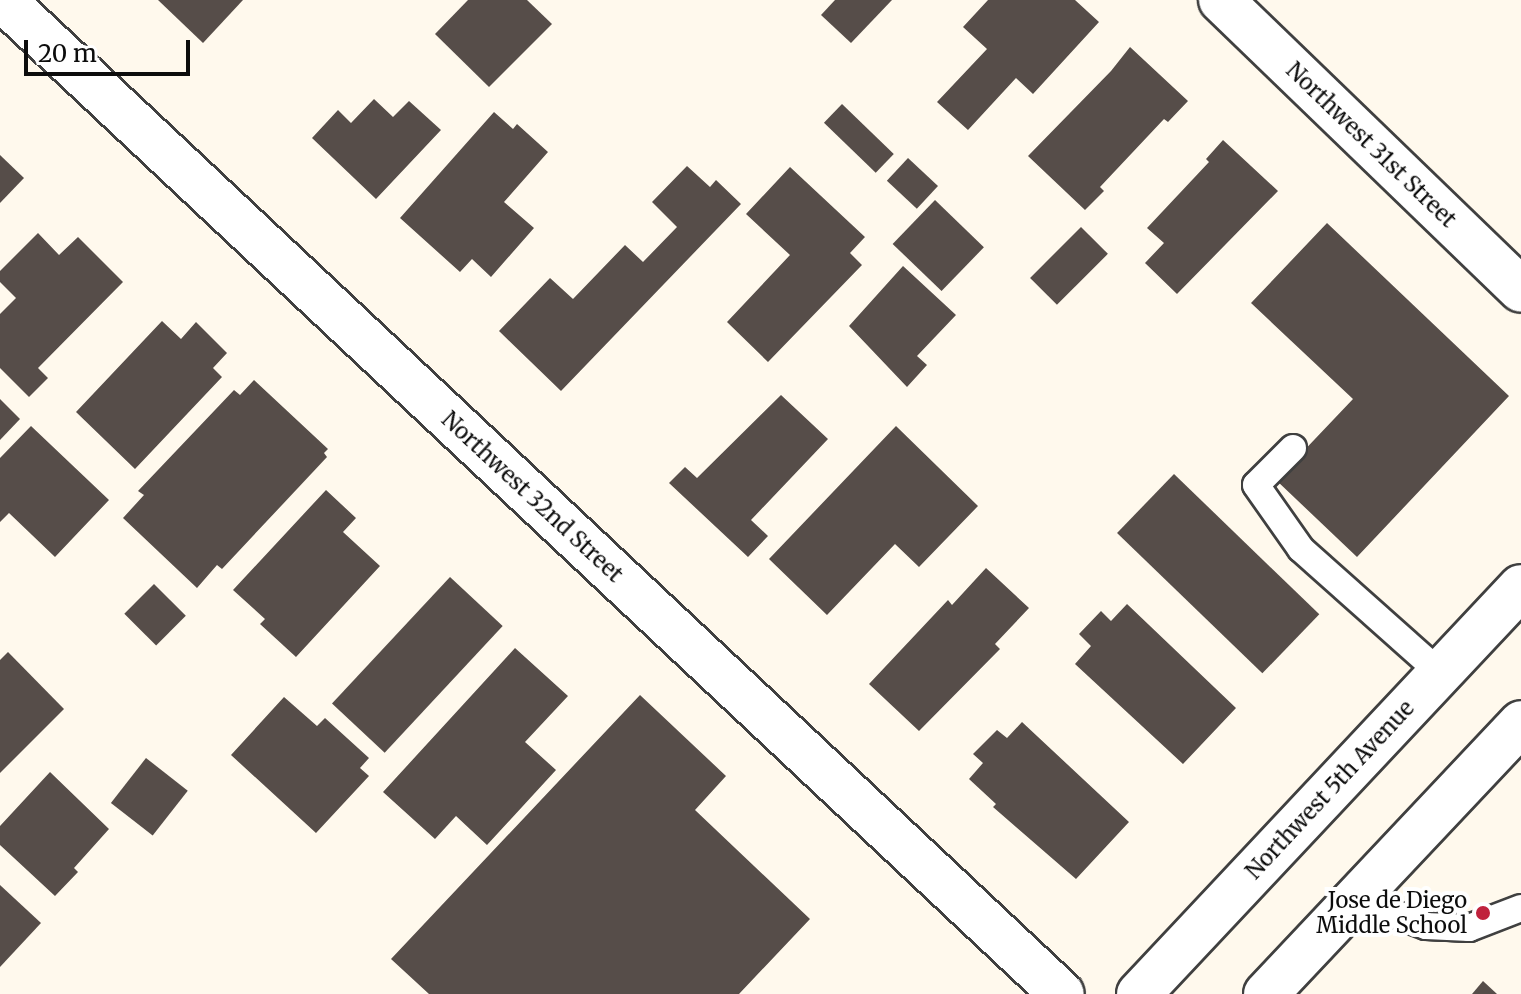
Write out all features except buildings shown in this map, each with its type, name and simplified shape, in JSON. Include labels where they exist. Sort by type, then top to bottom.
[{"type":"street","name":"Northwest 32nd Street","points":[[3,0],[1062,994]]},
{"type":"street","name":"Northwest 31st Street","points":[[1221,0],[1521,290]]},
{"type":"street","name":"Northwest 5th Avenue","points":[[1139,994],[1521,587]]},
{"type":"street","points":[[1266,994],[1521,723]]},
{"type":"lane","points":[[1293,448],[1256,485],[1301,549],[1440,673]]},
{"type":"lane","points":[[1355,899],[1426,926],[1469,928],[1521,908]]},
{"type":"place","name":"Jose de Diego Middle School","points":[[1483,913]]}]
